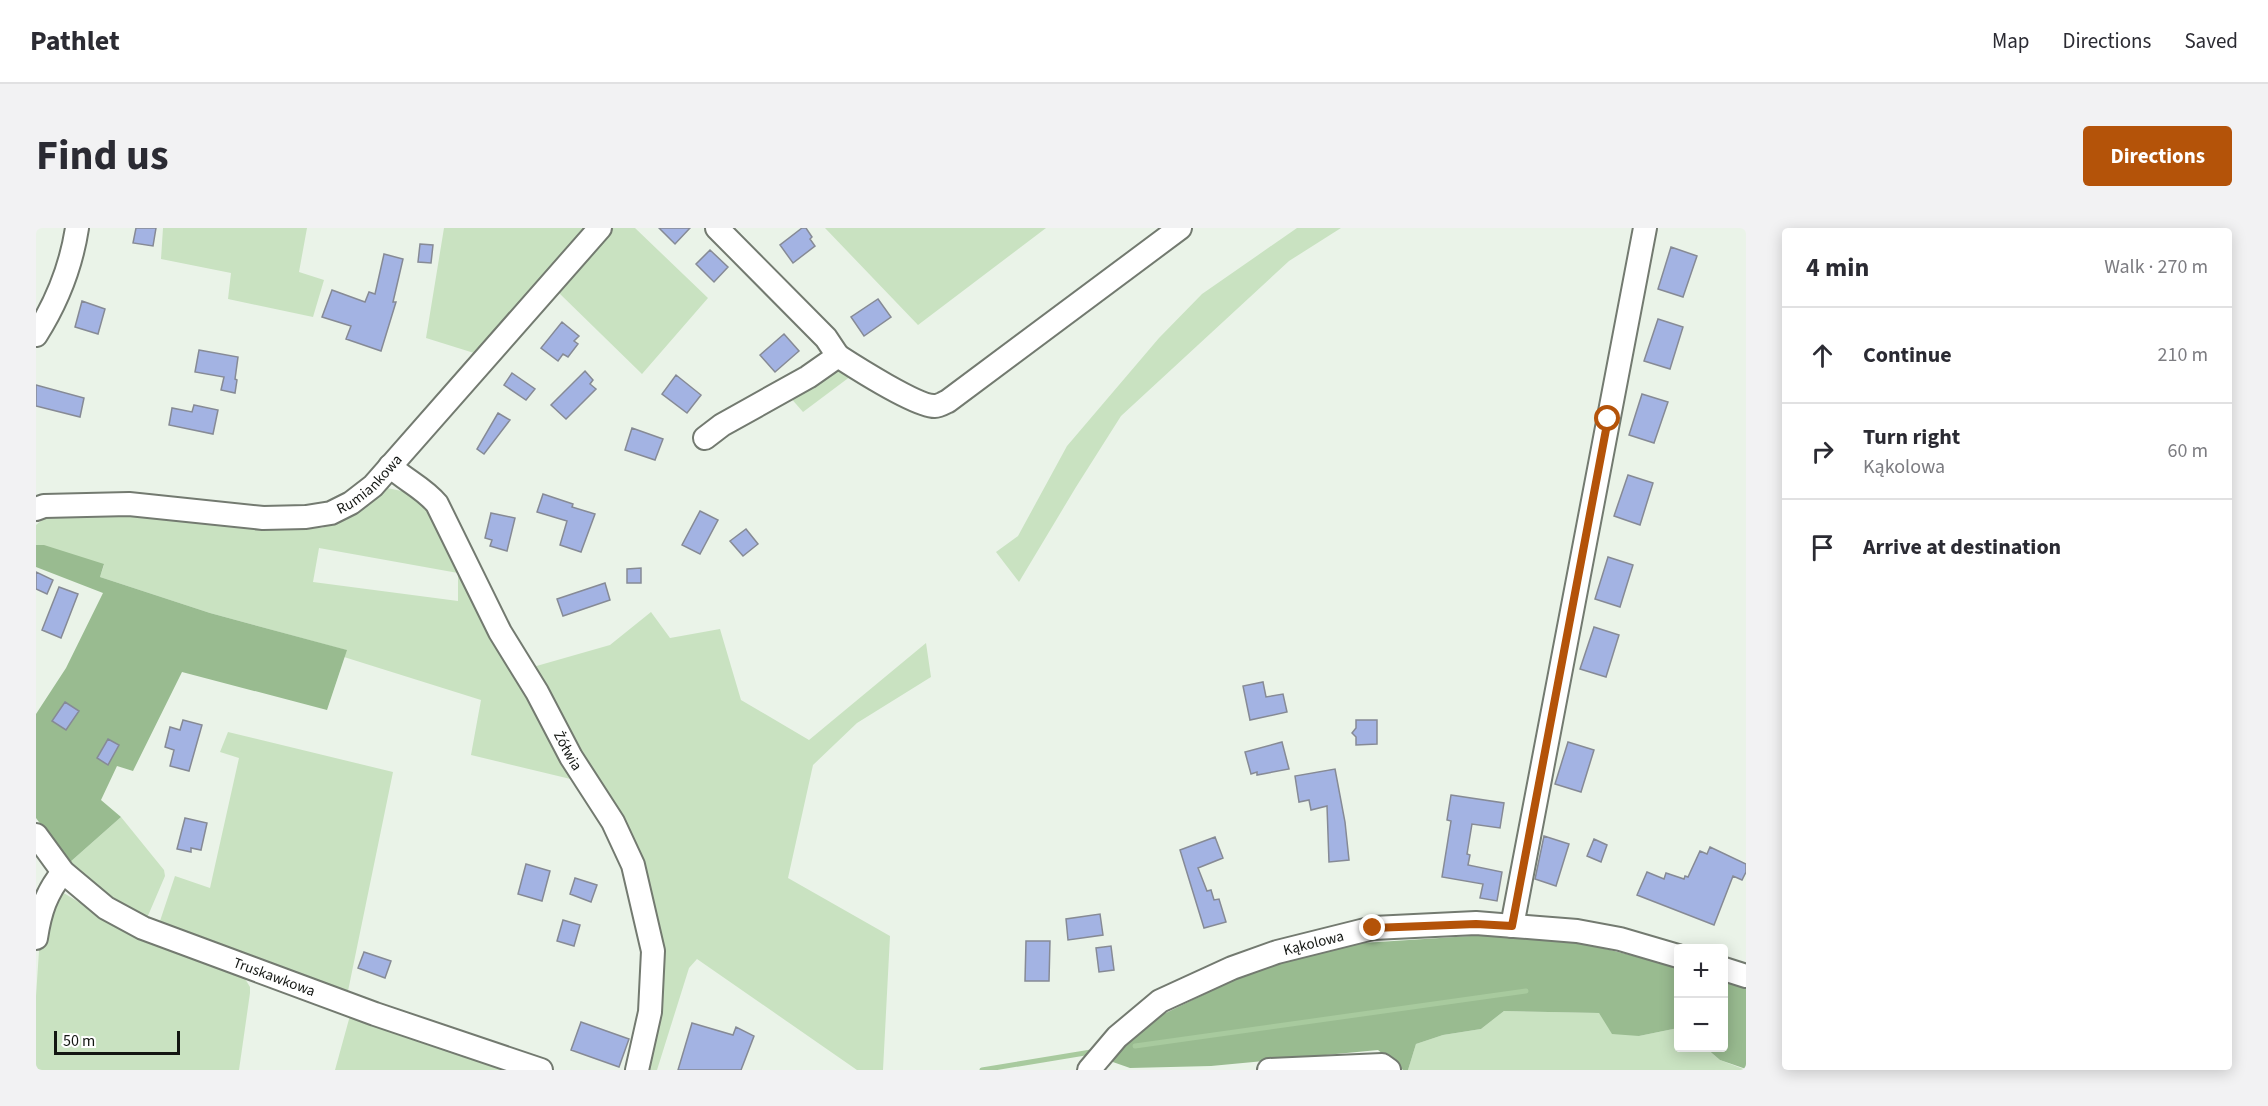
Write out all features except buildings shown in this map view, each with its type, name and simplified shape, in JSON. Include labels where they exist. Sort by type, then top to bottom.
[{"type":"street","points":[[36,335],[49,315],[64,283],[77,228]]},
{"type":"street","name":"Rumiankowa","points":[[36,509],[44,506],[129,504],[263,518],[306,517],[331,513],[351,503],[373,486],[600,228]]},
{"type":"street","points":[[717,228],[826,338],[838,356],[899,391],[926,405],[936,407],[948,401],[1180,228]]},
{"type":"street","points":[[1512,926],[1645,228]]},
{"type":"street","points":[[705,438],[722,425],[808,377],[838,356]]},
{"type":"street","name":"Żółwia","points":[[390,466],[427,492],[437,504],[500,632],[537,692],[571,757],[613,822],[633,865],[653,951],[650,1012],[638,1070]]},
{"type":"street","name":"Truskawkowa","points":[[36,835],[50,880],[143,928],[375,1014],[541,1070]]},
{"type":"street","points":[[36,938],[39,917],[50,880]]},
{"type":"street","name":"Kąkolowa","points":[[1093,1070],[1117,1037],[1160,1001],[1232,968],[1277,952],[1373,928],[1476,924],[1577,931],[1620,939],[1674,956]]},
{"type":"street","points":[[1728,970],[1746,976]]},
{"type":"street","points":[[1269,1070],[1382,1065],[1389,1070]]},
{"type":"green space","points":[[163,228],[307,228],[299,272],[324,280],[313,317],[228,299],[231,273],[161,259]]},
{"type":"green space","points":[[444,228],[587,228],[474,353],[426,338]]},
{"type":"green space","points":[[611,228],[635,228],[708,298],[642,374],[558,292]]},
{"type":"green space","points":[[825,228],[1046,228],[918,325]]},
{"type":"green space","points":[[1297,228],[1341,228],[1289,261],[1121,416],[1019,582],[996,552],[1018,536],[1067,446],[1159,338],[1202,294]]},
{"type":"green space","points":[[835,367],[851,376],[803,412],[789,396]]},
{"type":"green space","points":[[387,488],[426,496],[583,782],[471,755],[481,700],[344,657],[346,650],[210,613],[100,577],[104,565],[36,549],[36,525],[46,517],[122,513],[260,529],[322,528],[353,514]],"holes":[[[319,548],[458,573],[458,601],[313,582]]]},
{"type":"green space","points":[[36,545],[44,545],[104,564],[100,577],[210,613],[347,650],[327,710],[182,672],[133,771],[117,766],[101,800],[121,817],[69,863],[36,818],[36,714],[66,668],[103,593],[36,567]]},
{"type":"green space","points":[[651,612],[670,638],[720,629],[741,700],[809,740],[926,643],[931,677],[857,723],[813,765],[788,878],[890,936],[883,1070],[857,1070],[697,959],[689,968],[657,1070],[646,1070],[662,954],[584,761],[533,667],[610,645]]},
{"type":"green space","points":[[228,732],[393,772],[348,991],[159,924],[175,876],[210,888],[239,758],[220,752]]},
{"type":"green space","points":[[121,817],[164,870],[165,876],[147,918],[108,897],[69,863]]},
{"type":"green space","points":[[62,892],[144,941],[244,977],[250,987],[250,993],[239,1070],[36,1070],[36,996],[39,951],[49,906]]},
{"type":"green space","points":[[1486,935],[1586,944],[1674,966],[1674,1029],[1639,1036],[1612,1034],[1599,1013],[1504,1011],[1481,1029],[1443,1035],[1416,1044],[1408,1070],[1403,1070],[1378,1050],[1211,1066],[1130,1068],[1110,1061],[1145,1023],[1265,965],[1363,943]]},
{"type":"green space","points":[[1728,981],[1746,988],[1746,1069],[1720,1060],[1711,1052],[1728,1052]]},
{"type":"green space","points":[[1504,1011],[1599,1013],[1639,1036],[1674,1029],[1674,1052],[1711,1052],[1720,1060],[1746,1070],[1408,1070],[1416,1044],[1443,1035],[1481,1029]]},
{"type":"green space","points":[[351,1012],[502,1070],[335,1070]]},
{"type":"waterway","points":[[1135,1046],[1526,991]]},
{"type":"waterway","points":[[982,1070],[1091,1052]]},
{"type":"route","points":[[1373,928],[1476,924],[1512,926],[1608,419]]}]
